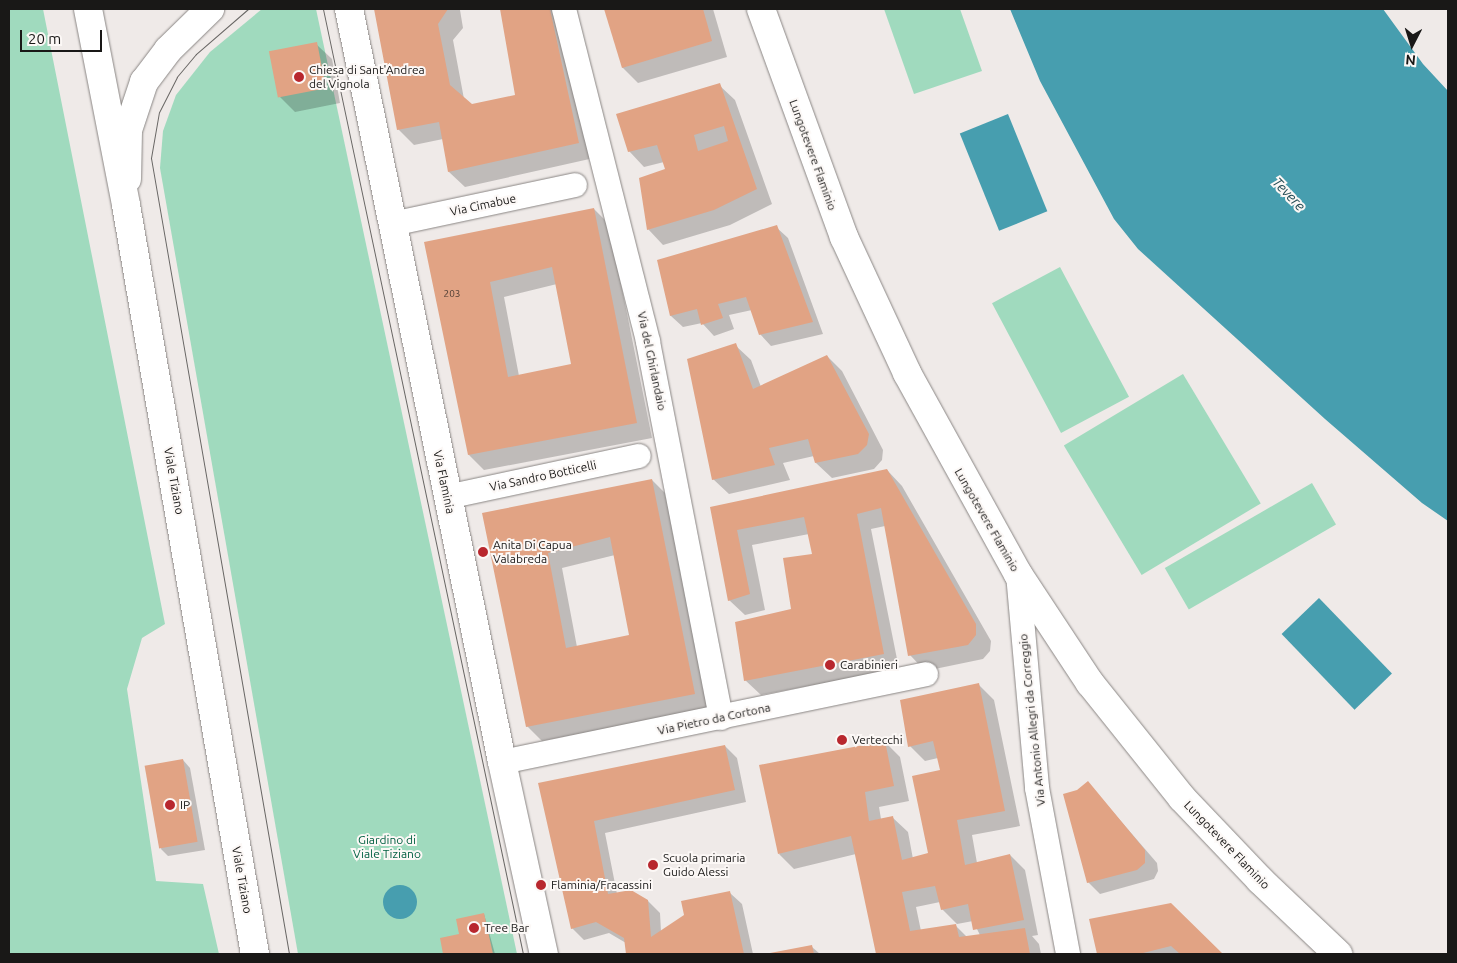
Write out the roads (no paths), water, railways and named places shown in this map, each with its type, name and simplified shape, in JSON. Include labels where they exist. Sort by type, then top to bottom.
[{"type":"main road","name":"Viale Tiziano","points":[[88,9],[126,205],[255,954]]},
{"type":"main road","points":[[126,205],[128,130],[137,97],[168,50],[210,9]]},
{"type":"main road","name":"Via Flaminia","points":[[349,9],[447,497],[544,954]]},
{"type":"main road","name":"Lungotevere Flaminio","points":[[761,9],[848,245],[907,373],[1018,574],[1090,683],[1176,792],[1260,880],[1338,954]]},
{"type":"street","name":"Via del Ghirlandaio","points":[[564,9],[648,342],[721,718]]},
{"type":"street","name":"Via Cimabue","points":[[392,224],[575,185]]},
{"type":"street","name":"Via Sandro Botticelli","points":[[447,497],[639,456]]},
{"type":"street","name":"Via Antonio Allegri da Correggio","points":[[1018,574],[1037,788],[1068,954]]},
{"type":"street","name":"Via Pietro da Cortona","points":[[502,762],[926,674]]},
{"type":"water","name":"Tevere","points":[[1010,9],[1383,9],[1423,64],[1448,91],[1448,521],[1422,503],[1325,419],[1138,249],[1114,219],[1040,81]]},
{"type":"water","points":[[1008,114],[1047,211],[999,231],[960,133]]},
{"type":"water","points":[[1319,598],[1392,674],[1355,710],[1282,634]]},
{"type":"water","points":[[400,885],[412,890],[417,902],[412,914],[400,919],[388,914],[383,902],[388,890]]},
{"type":"tram line","points":[[248,9],[196,54],[177,77],[159,112],[151,158],[289,954]]},
{"type":"tram line","points":[[323,9],[523,954]]},
{"type":"place","name":"Chiesa di Sant'Andrea del Vignola","points":[[299,77]]},
{"type":"place","name":"Anita Di Capua Valabreda","points":[[483,552]]},
{"type":"place","name":"Carabinieri","points":[[830,665]]},
{"type":"place","name":"Vertecchi","points":[[842,740]]},
{"type":"place","name":"IP","points":[[170,805]]},
{"type":"place","name":"Scuola primaria Guido Alessi","points":[[653,865]]},
{"type":"place","name":"Flaminia/Fracassini","points":[[541,885]]},
{"type":"place","name":"Tree Bar","points":[[474,928]]},
{"type":"park label","name":"Giardino di Viale Tiziano","points":[[387,847]]}]
